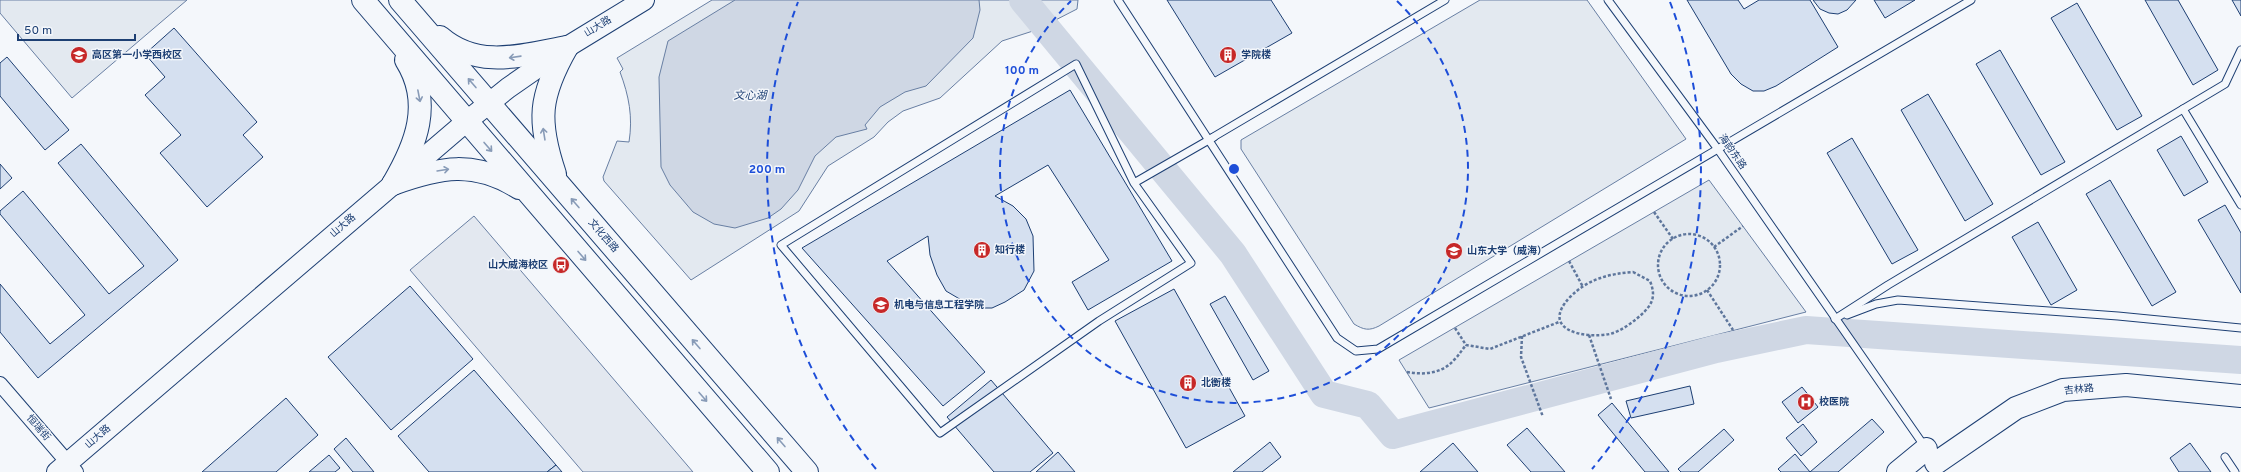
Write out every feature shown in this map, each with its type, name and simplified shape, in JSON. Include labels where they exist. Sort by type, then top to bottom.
[{"type":"main road","points":[[363,0],[768,472]]},
{"type":"main road","name":"山大路","points":[[67,469],[393,184],[489,103],[567,47],[644,0]]},
{"type":"main road","points":[[405,5],[447,43],[469,55],[502,59],[567,47]]},
{"type":"main road","name":"文化西路","points":[[405,5],[807,472]]},
{"type":"main road","points":[[384,24],[408,63],[415,80],[420,101],[421,118],[414,145],[393,184]]},
{"type":"main road","points":[[559,185],[546,147],[542,124],[545,95],[553,72],[567,47]]},
{"type":"main road","points":[[393,184],[440,170],[456,168],[477,170],[499,177],[518,188],[541,207]]},
{"type":"main road","name":"吉林路","points":[[1898,472],[1933,458],[2016,408],[2063,390],[2126,385],[2241,396]]},
{"type":"street","name":"恒瑞街","points":[[0,384],[67,469]]},
{"type":"lane","points":[[1118,0],[1211,139],[1337,338],[1356,351],[1378,349],[1717,148],[1971,0]]},
{"type":"lane","points":[[1134,183],[1445,0]]},
{"type":"lane","name":"海韵东路","points":[[1608,0],[1717,148],[1933,458]]},
{"type":"lane","points":[[1835,319],[1888,285],[2225,84],[2241,50]]},
{"type":"lane","points":[[1076,64],[1134,183],[1191,263],[1099,321],[940,433],[781,245],[1076,64]]},
{"type":"lane","points":[[2183,109],[2241,205]]},
{"type":"lane","points":[[1835,319],[1876,304],[1898,300],[2118,316],[2241,328]]},
{"type":"lane","points":[[2225,457],[2235,472]]},
{"type":"path","points":[[1654,212],[1673,239]]},
{"type":"path","points":[[1714,246],[1743,226]]},
{"type":"path","points":[[1686,234],[1696,235],[1706,239],[1714,246],[1720,265],[1716,279],[1707,290],[1698,294],[1679,294],[1663,282],[1659,272],[1658,262],[1661,252],[1673,239],[1686,234]]},
{"type":"path","points":[[1569,261],[1583,287]]},
{"type":"path","points":[[1633,272],[1650,281],[1654,292],[1653,301],[1634,322],[1610,333],[1588,335],[1570,331],[1559,322],[1558,316],[1562,306],[1583,287],[1592,280],[1613,273],[1633,272]]},
{"type":"path","points":[[1707,290],[1733,330]]},
{"type":"path","points":[[1455,328],[1466,345],[1490,349],[1559,322]]},
{"type":"path","points":[[1588,335],[1611,399]]},
{"type":"path","points":[[1522,336],[1521,357],[1542,417]]},
{"type":"path","points":[[1407,372],[1424,375],[1438,371],[1453,362],[1466,345]]},
{"type":"shaded area","name":"高区第一小学西校区","points":[[0,0],[187,0],[72,98],[0,13]]},
{"type":"shaded area","name":"文心湖","points":[[712,0],[1078,0],[1077,9],[1036,30],[1002,41],[940,98],[903,111],[888,122],[874,137],[828,166],[799,211],[691,280],[604,181],[603,177],[617,141],[629,142],[631,124],[629,107],[626,90],[620,72],[623,69],[617,58]]},
{"type":"shaded area","points":[[1480,0],[1587,0],[1686,139],[1379,326],[1372,329],[1361,328],[1354,324],[1241,149],[1241,140]]},
{"type":"shaded area","points":[[1709,180],[1806,312],[1429,408],[1399,360]]},
{"type":"shaded area","points":[[474,216],[693,472],[583,472],[410,270]]},
{"type":"water","name":"文心湖","points":[[735,0],[979,0],[980,10],[973,38],[926,86],[905,92],[880,107],[865,125],[867,129],[836,137],[815,156],[798,190],[781,209],[768,218],[735,228],[714,224],[693,212],[670,185],[661,167],[659,77],[668,41]]},
{"type":"building","name":"学院楼","points":[[1167,0],[1271,0],[1292,33],[1215,77]]},
{"type":"building","points":[[1687,0],[1738,0],[1744,9],[1759,0],[1810,0],[1838,47],[1776,86],[1764,91],[1753,91],[1741,84],[1731,74]]},
{"type":"building","points":[[1813,0],[1856,0],[1847,10],[1838,14],[1829,13],[1820,9]]},
{"type":"building","points":[[1874,0],[1915,0],[1885,18]]},
{"type":"building","points":[[2145,0],[2178,0],[2218,70],[2193,85]]},
{"type":"building","points":[[2232,0],[2241,0],[2241,16]]},
{"type":"building","points":[[2077,3],[2142,116],[2117,130],[2051,18]]},
{"type":"building","points":[[174,28],[257,122],[243,135],[263,157],[207,207],[160,153],[181,135],[145,95],[165,77],[145,54]]},
{"type":"building","points":[[2000,50],[2065,162],[2041,175],[1976,64]]},
{"type":"building","points":[[7,57],[69,130],[45,150],[0,96],[0,63]]},
{"type":"building","name":"知行楼","points":[[1070,90],[1172,261],[1088,310],[1072,282],[1109,260],[1048,165],[995,196],[1013,206],[1026,219],[1033,236],[1034,271],[1024,290],[1005,302],[992,308],[975,308],[946,291],[937,275],[930,255],[928,236],[887,261],[985,372],[943,406],[802,248]]},
{"type":"building","points":[[1928,94],[1993,204],[1965,221],[1901,110]]},
{"type":"building","points":[[2181,136],[2208,182],[2184,196],[2157,150]]},
{"type":"building","points":[[1852,138],[1918,250],[1892,264],[1827,153]]},
{"type":"building","points":[[81,144],[178,260],[38,378],[0,332],[0,284],[50,344],[85,315],[0,214],[0,211],[23,191],[109,294],[144,266],[58,163]]},
{"type":"building","points":[[0,164],[12,178],[0,189]]},
{"type":"building","points":[[2110,180],[2176,292],[2152,306],[2086,194]]},
{"type":"building","points":[[2225,205],[2241,233],[2241,293],[2198,220]]},
{"type":"building","points":[[2038,222],[2077,290],[2051,305],[2012,237]]},
{"type":"building","points":[[410,286],[473,359],[391,430],[328,357]]},
{"type":"building","name":"北衡楼","points":[[1174,289],[1245,416],[1186,448],[1115,321]]},
{"type":"building","points":[[1225,296],[1269,371],[1253,380],[1210,304]]},
{"type":"building","points":[[474,370],[556,465],[547,472],[429,472],[398,436]]},
{"type":"building","points":[[991,380],[1053,453],[1030,472],[994,472],[947,417]]},
{"type":"building","points":[[1690,386],[1694,404],[1631,418],[1626,401]]},
{"type":"building","points":[[1802,387],[1818,407],[1798,423],[1782,402]]},
{"type":"building","points":[[286,398],[318,435],[276,472],[202,472]]},
{"type":"building","points":[[1612,403],[1669,472],[1645,472],[1598,415]]},
{"type":"building","points":[[1872,419],[1884,432],[1838,472],[1810,472]]},
{"type":"building","points":[[1803,424],[1817,442],[1801,456],[1786,438]]},
{"type":"building","points":[[1527,428],[1565,472],[1531,472],[1507,445]]},
{"type":"building","points":[[1724,429],[1734,440],[1698,472],[1681,472],[1678,469]]},
{"type":"building","points":[[346,438],[374,472],[353,472],[334,449]]},
{"type":"building","points":[[1270,442],[1281,457],[1262,472],[1233,472]]},
{"type":"building","points":[[1453,443],[1478,472],[1420,472]]},
{"type":"building","points":[[2190,443],[2211,472],[2179,472],[2170,458]]},
{"type":"building","points":[[1058,452],[1075,472],[1036,472]]},
{"type":"building","points":[[1795,454],[1810,472],[1781,472],[1778,469]]},
{"type":"building","points":[[329,455],[340,468],[335,472],[309,472]]},
{"type":"building","points":[[556,465],[562,472],[547,472]]},
{"type":"waterway","points":[[1023,0],[1233,254],[1324,394],[1368,405],[1393,435],[1716,349],[1806,330],[2241,360]]},
{"type":"place","name":"高区第一小学西校区","points":[[79,55]]},
{"type":"place","name":"学院楼","points":[[1228,55]]},
{"type":"place","name":"知行楼","points":[[982,250]]},
{"type":"place","name":"山东大学（威海）","points":[[1454,251]]},
{"type":"place","name":"山大威海校区","points":[[561,265]]},
{"type":"place","name":"机电与信息工程学院","points":[[881,305]]},
{"type":"place","name":"北衡楼","points":[[1188,383]]},
{"type":"place","name":"校医院","points":[[1806,402]]}]
